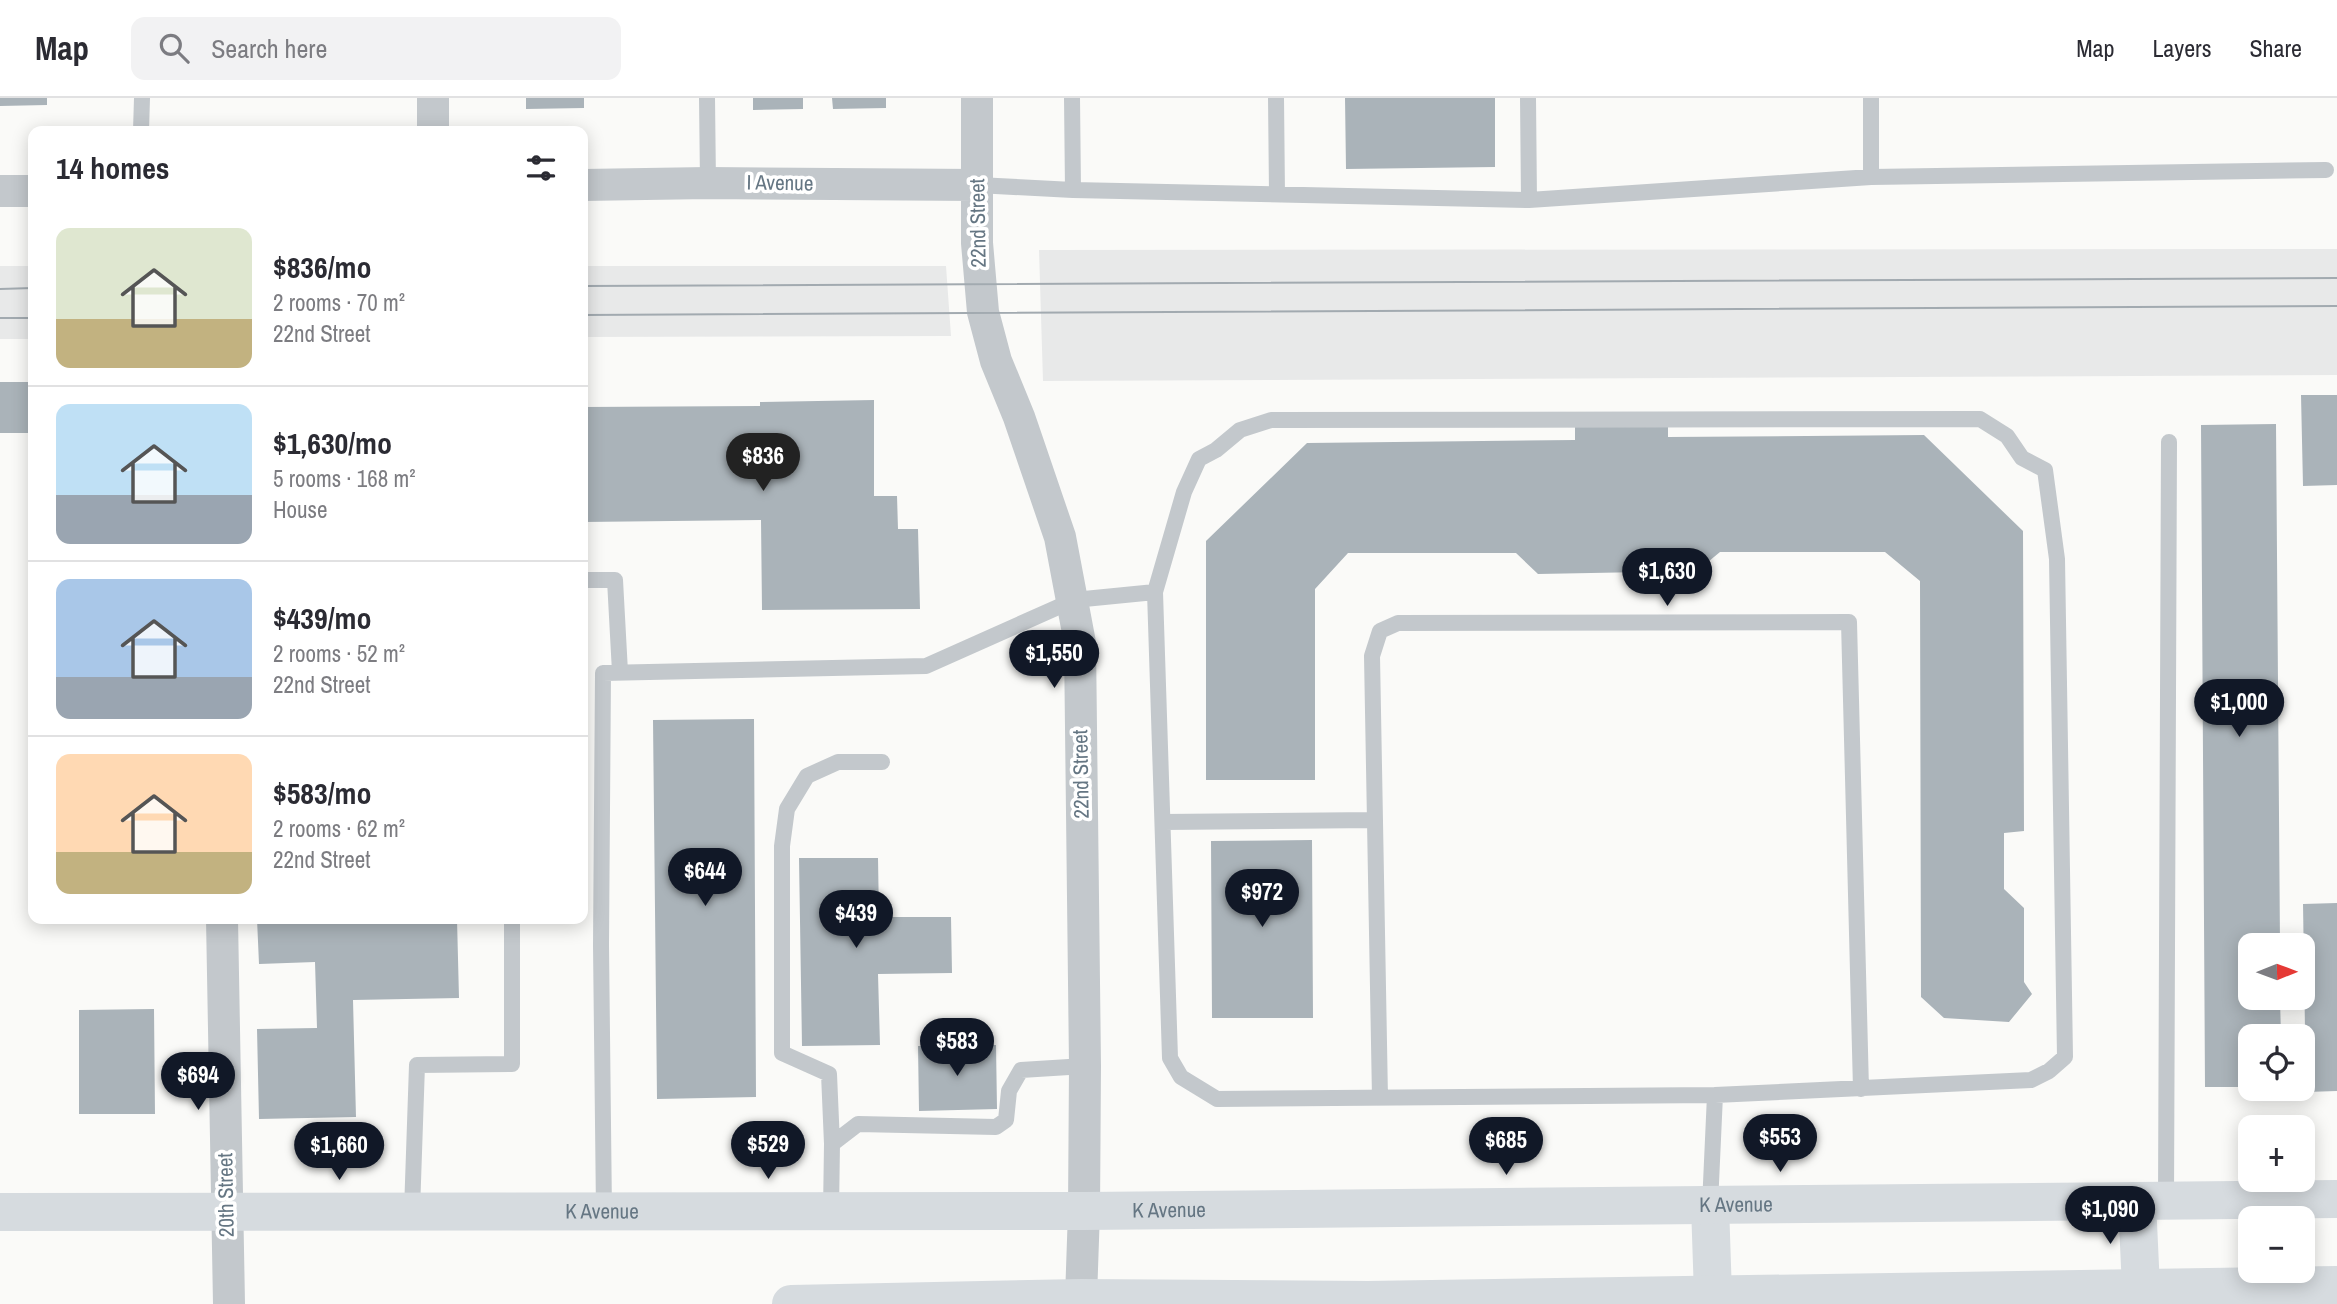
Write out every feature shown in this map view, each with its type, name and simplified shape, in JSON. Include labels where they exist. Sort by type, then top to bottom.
[{"type":"main road","name":"K Avenue","points":[[0,1212],[1084,1211],[2337,1199]]},
{"type":"main road","points":[[2142,1296],[2152,1201]]},
{"type":"main road","points":[[1710,1205],[1712,1299]]},
{"type":"main road","points":[[791,1304],[2142,1296],[2337,1285]]},
{"type":"street","points":[[433,98],[433,126]]},
{"type":"street","name":"22nd Street","points":[[977,98],[977,243],[983,312],[996,361],[1019,416],[1060,537],[1080,643],[1085,1066],[1081,1301]]},
{"type":"street","name":"I Avenue","points":[[588,185],[977,185]]},
{"type":"street","points":[[0,191],[28,191]]},
{"type":"street","name":"20th Street","points":[[222,924],[229,1304]]},
{"type":"lane","points":[[141,126],[142,98]]},
{"type":"lane","points":[[707,98],[708,183]]},
{"type":"lane","points":[[1072,98],[1073,190]]},
{"type":"lane","points":[[1276,98],[1277,194]]},
{"type":"lane","points":[[1528,98],[1529,200]]},
{"type":"lane","points":[[1871,98],[1871,177]]},
{"type":"lane","points":[[977,185],[1073,190],[1529,200],[1871,177],[2326,170]]},
{"type":"lane","points":[[1980,419],[2007,436],[2022,458],[2045,470],[2057,559],[2065,1057],[2049,1072],[2031,1080],[1715,1095],[1217,1099],[1181,1077],[1170,1058],[1163,822],[1155,592],[1184,492],[1199,459],[1216,450],[1240,430],[1271,420],[1980,419]]},
{"type":"lane","points":[[2152,1201],[2169,442]]},
{"type":"lane","points":[[588,580],[615,580],[620,672]]},
{"type":"lane","points":[[604,1212],[601,945],[603,673],[926,666],[1074,600],[1155,592]]},
{"type":"lane","points":[[1380,1097],[1373,656],[1380,631],[1398,624],[1849,622],[1861,1088]]},
{"type":"lane","points":[[831,1211],[829,1074],[782,1053],[782,846],[787,809],[807,776],[838,762],[882,762]]},
{"type":"lane","points":[[1163,822],[1375,820]]},
{"type":"lane","points":[[412,1211],[417,1065],[512,1064],[512,924]]},
{"type":"lane","points":[[832,1144],[858,1124],[996,1127],[1006,1119],[1009,1091],[1021,1070],[1085,1066]]},
{"type":"lane","points":[[1710,1205],[1715,1095]]},
{"type":"shaded area","points":[[2337,249],[2337,375],[1043,381],[1039,250]]},
{"type":"shaded area","points":[[0,266],[28,266],[28,339],[0,339]]},
{"type":"shaded area","points":[[588,266],[946,266],[951,336],[588,337]]},
{"type":"building","points":[[0,98],[47,98],[47,105],[0,106]]},
{"type":"building","points":[[526,98],[584,98],[584,108],[526,109]]},
{"type":"building","points":[[753,98],[803,98],[803,109],[753,110]]},
{"type":"building","points":[[832,98],[886,98],[886,108],[833,109]]},
{"type":"building","points":[[1345,98],[1495,98],[1495,167],[1346,169]]},
{"type":"building","points":[[0,382],[28,382],[28,433],[0,433]]},
{"type":"building","points":[[2301,395],[2337,395],[2337,485],[2303,486]]},
{"type":"building","points":[[874,400],[874,496],[897,496],[898,529],[918,529],[920,609],[762,610],[761,520],[588,522],[588,407],[760,406],[760,402]]},
{"type":"building","points":[[2276,424],[2280,933],[2238,933],[2238,1010],[2280,1010],[2281,1024],[2238,1024],[2238,1087],[2205,1087],[2201,425]]},
{"type":"building","points":[[1575,427],[1668,427],[1668,437],[1924,435],[2023,531],[2024,831],[2004,833],[2004,889],[2024,908],[2024,982],[2032,994],[2009,1022],[1944,1018],[1921,997],[1920,581],[1885,552],[1720,552],[1697,571],[1538,574],[1516,553],[1348,553],[1315,589],[1315,780],[1206,780],[1206,541],[1307,443],[1575,440]]},
{"type":"building","points":[[754,719],[756,1097],[657,1099],[653,720]]},
{"type":"building","points":[[1312,840],[1313,1018],[1212,1018],[1211,841]]},
{"type":"building","points":[[799,858],[878,858],[879,917],[951,917],[952,973],[878,974],[880,1045],[802,1046]]},
{"type":"building","points":[[2337,903],[2337,1091],[2315,1092],[2315,1024],[2305,1024],[2305,1010],[2315,1010],[2315,933],[2303,933],[2303,904]]},
{"type":"building","points":[[257,924],[457,924],[459,998],[353,1000],[356,1117],[259,1119],[257,1029],[317,1028],[315,962],[259,964]]},
{"type":"building","points":[[154,1009],[155,1114],[79,1114],[79,1010]]},
{"type":"building","points":[[996,1045],[997,1109],[919,1111],[918,1046]]},
{"type":"tram line","points":[[588,286],[2337,278]]},
{"type":"tram line","points":[[0,289],[28,288]]},
{"type":"tram line","points":[[588,315],[2337,306]]},
{"type":"tram line","points":[[0,318],[28,318]]}]
